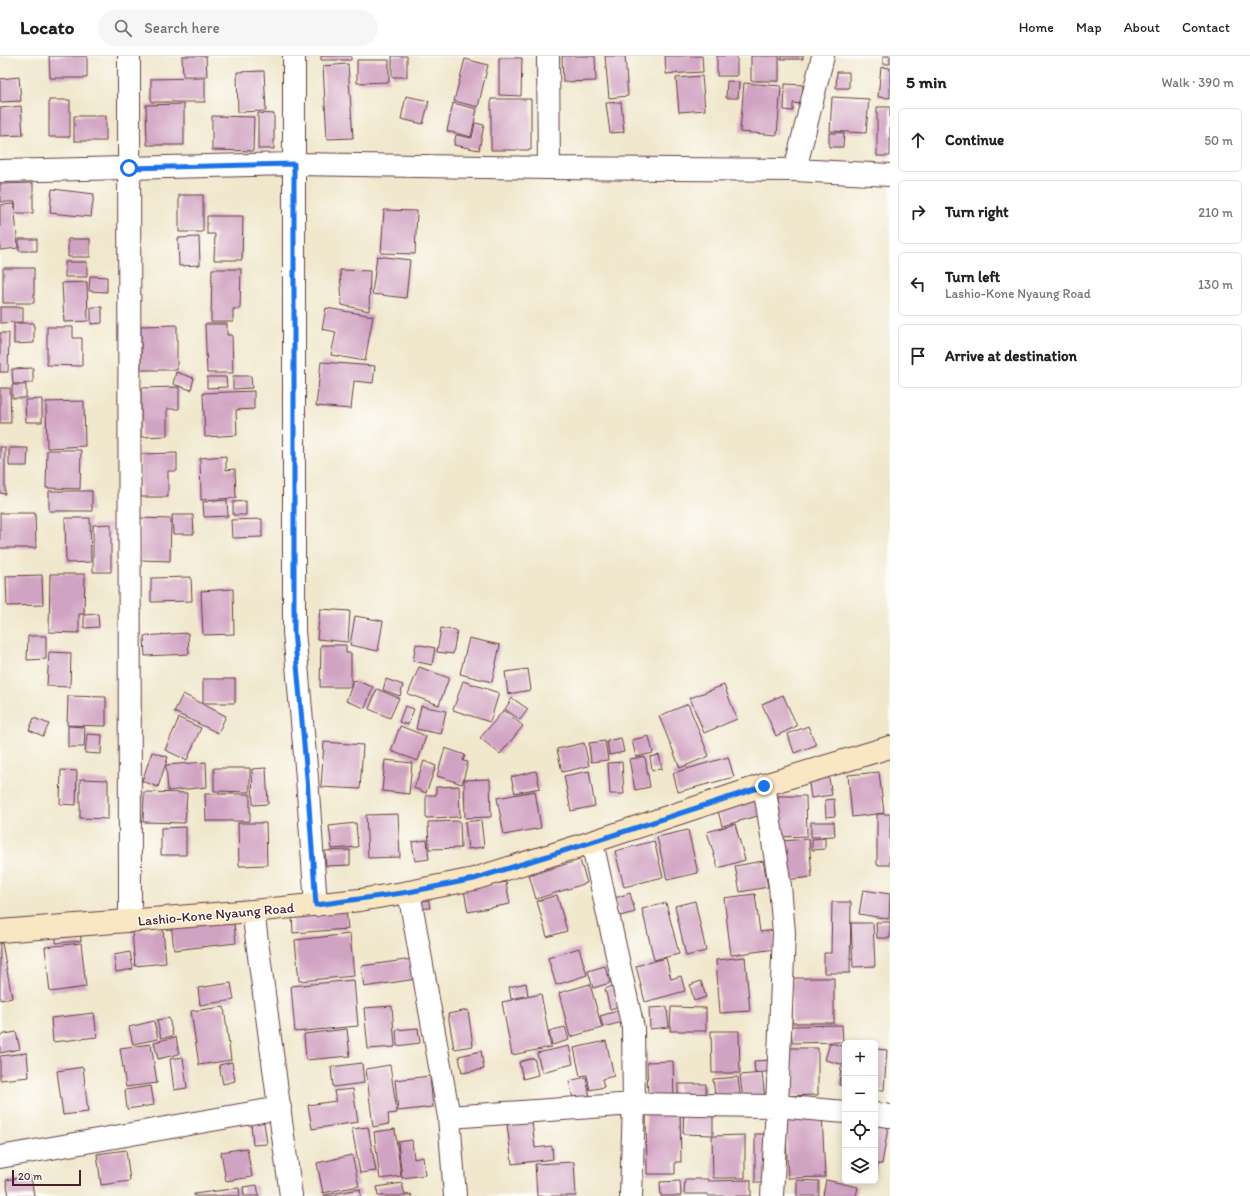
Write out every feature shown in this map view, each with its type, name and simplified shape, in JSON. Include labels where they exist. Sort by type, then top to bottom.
[{"type":"main road","name":"Lashio-Kone Nyaung Road","points":[[0,931],[316,905],[409,892],[474,879],[890,747]]},
{"type":"street","points":[[129,56],[130,921]]},
{"type":"street","points":[[294,56],[294,631],[316,905]]},
{"type":"street","points":[[548,56],[549,168]]},
{"type":"street","points":[[795,170],[823,56]]},
{"type":"street","points":[[0,171],[294,164],[795,170],[890,175]]},
{"type":"street","points":[[764,786],[780,886],[784,933],[772,1196]]},
{"type":"street","points":[[592,842],[633,1028],[634,1104],[632,1196]]},
{"type":"street","points":[[409,892],[449,1117],[455,1196]]},
{"type":"street","points":[[253,911],[291,1196]]},
{"type":"street","points":[[449,1117],[634,1104],[777,1106],[842,1112]]},
{"type":"street","points":[[0,1157],[280,1108]]},
{"type":"street","points":[[878,1114],[890,1116]]},
{"type":"building","points":[[49,56],[87,56],[87,78],[50,78]]},
{"type":"building","points":[[182,56],[206,56],[207,76],[183,76]]},
{"type":"building","points":[[321,56],[351,56],[351,60],[321,60]]},
{"type":"building","points":[[392,56],[407,56],[407,77],[392,77]]},
{"type":"building","points":[[562,56],[595,56],[596,81],[563,82]]},
{"type":"building","points":[[605,56],[625,56],[628,96],[609,98]]},
{"type":"building","points":[[665,56],[702,56],[703,72],[666,74]]},
{"type":"building","points":[[717,56],[737,56],[737,76],[717,76]]},
{"type":"building","points":[[751,56],[779,56],[779,81],[751,81]]},
{"type":"building","points":[[781,56],[803,56],[803,59],[781,59]]},
{"type":"building","points":[[883,56],[890,56],[890,64],[883,64]]},
{"type":"building","points":[[499,58],[522,58],[521,96],[499,95]]},
{"type":"building","points":[[465,59],[488,65],[478,107],[454,101]]},
{"type":"building","points":[[357,60],[389,60],[389,82],[357,83]]},
{"type":"building","points":[[348,64],[353,138],[327,139],[323,66]]},
{"type":"building","points":[[881,67],[890,68],[890,98],[878,97]]},
{"type":"building","points":[[264,71],[266,111],[238,112],[237,72]]},
{"type":"building","points":[[837,72],[849,72],[849,88],[836,88]]},
{"type":"building","points":[[702,76],[705,110],[679,112],[676,78]]},
{"type":"building","points":[[19,77],[21,101],[0,102],[0,79]]},
{"type":"building","points":[[205,78],[205,102],[151,102],[151,79]]},
{"type":"building","points":[[727,81],[739,82],[738,98],[726,98]]},
{"type":"building","points":[[744,83],[781,86],[777,135],[740,132]]},
{"type":"building","points":[[785,84],[803,85],[802,104],[793,103],[793,111],[784,110]]},
{"type":"building","points":[[406,96],[429,101],[423,124],[401,119]]},
{"type":"building","points":[[832,97],[869,99],[866,133],[830,131]]},
{"type":"building","points":[[491,99],[531,99],[531,150],[491,150]]},
{"type":"building","points":[[49,100],[70,100],[70,137],[49,137]]},
{"type":"building","points":[[621,102],[624,132],[610,133],[606,103]]},
{"type":"building","points":[[453,103],[477,109],[471,137],[447,131]]},
{"type":"building","points":[[184,104],[184,145],[147,145],[146,105]]},
{"type":"building","points":[[21,106],[23,135],[0,136],[0,108]]},
{"type":"building","points":[[877,107],[890,107],[890,156],[877,156]]},
{"type":"building","points":[[258,113],[274,114],[274,149],[258,149]]},
{"type":"building","points":[[74,116],[106,116],[106,141],[74,141]]},
{"type":"building","points":[[212,116],[254,117],[253,151],[212,150]]},
{"type":"building","points":[[475,123],[484,125],[479,150],[454,145],[456,135],[472,138]]},
{"type":"building","points":[[829,133],[844,133],[843,147],[829,147]]},
{"type":"building","points":[[33,183],[33,213],[15,213],[18,248],[0,250],[0,205],[15,204],[15,202],[0,202],[0,184]]},
{"type":"building","points":[[52,189],[94,194],[91,217],[50,213]]},
{"type":"building","points":[[179,195],[203,195],[203,232],[179,232]]},
{"type":"building","points":[[384,210],[417,211],[415,254],[381,253]]},
{"type":"building","points":[[207,216],[243,216],[242,260],[214,260],[215,234],[207,234]]},
{"type":"building","points":[[199,237],[200,265],[179,266],[178,238]]},
{"type":"building","points":[[19,239],[37,239],[37,251],[19,251]]},
{"type":"building","points":[[68,239],[90,239],[90,257],[68,257]]},
{"type":"building","points":[[377,256],[410,260],[406,298],[372,294]]},
{"type":"building","points":[[65,262],[87,262],[87,277],[65,277]]},
{"type":"building","points":[[3,268],[34,268],[34,303],[3,303]]},
{"type":"building","points":[[212,269],[241,269],[240,309],[233,309],[233,322],[211,322]]},
{"type":"building","points":[[340,270],[370,271],[369,311],[342,305]]},
{"type":"building","points":[[90,276],[107,277],[107,292],[89,291]]},
{"type":"building","points":[[87,282],[88,321],[64,322],[62,283]]},
{"type":"building","points":[[0,307],[23,307],[23,322],[0,323]]},
{"type":"building","points":[[91,307],[102,307],[102,323],[91,324]]},
{"type":"building","points":[[326,308],[373,316],[365,361],[331,355],[336,332],[322,329]]},
{"type":"building","points":[[14,323],[34,323],[34,343],[14,344]]},
{"type":"building","points":[[205,324],[227,324],[227,335],[232,335],[233,373],[207,373]]},
{"type":"building","points":[[177,325],[177,370],[141,370],[141,326]]},
{"type":"building","points":[[47,327],[73,327],[73,338],[82,338],[82,366],[47,365]]},
{"type":"building","points":[[0,333],[9,333],[8,372],[0,372]]},
{"type":"building","points":[[321,362],[375,366],[373,383],[354,381],[351,409],[316,406]]},
{"type":"building","points":[[33,368],[33,383],[13,384],[12,369]]},
{"type":"building","points":[[176,372],[194,378],[191,390],[173,384]]},
{"type":"building","points":[[233,376],[251,376],[252,388],[233,389]]},
{"type":"building","points":[[207,377],[226,377],[227,387],[207,388]]},
{"type":"building","points":[[12,385],[26,385],[26,398],[12,398]]},
{"type":"building","points":[[179,387],[179,409],[167,409],[167,436],[141,437],[141,388]]},
{"type":"building","points":[[0,388],[10,388],[11,423],[0,423]]},
{"type":"building","points":[[254,391],[254,409],[236,410],[237,435],[205,437],[203,393]]},
{"type":"building","points":[[42,399],[42,422],[26,422],[25,400]]},
{"type":"building","points":[[84,401],[85,446],[47,448],[46,402]]},
{"type":"building","points":[[0,447],[5,447],[5,494],[0,493]]},
{"type":"building","points":[[9,448],[28,448],[27,466],[9,466]]},
{"type":"building","points":[[47,450],[81,450],[80,489],[46,488]]},
{"type":"building","points":[[177,453],[177,471],[168,471],[168,497],[141,497],[140,454]]},
{"type":"building","points":[[226,456],[226,470],[235,469],[236,498],[201,500],[200,458]]},
{"type":"building","points":[[49,491],[92,491],[92,511],[49,511]]},
{"type":"building","points":[[227,500],[228,516],[204,517],[203,502]]},
{"type":"building","points":[[246,501],[246,515],[233,515],[233,502]]},
{"type":"building","points":[[0,513],[35,513],[36,548],[0,548]]},
{"type":"building","points":[[172,515],[193,515],[194,534],[173,534]]},
{"type":"building","points":[[65,518],[90,518],[91,562],[66,563]]},
{"type":"building","points":[[140,518],[171,519],[170,561],[140,560]]},
{"type":"building","points":[[262,519],[262,537],[232,538],[231,520]]},
{"type":"building","points":[[111,524],[111,572],[93,572],[93,525]]},
{"type":"building","points":[[50,574],[85,574],[84,614],[79,614],[79,633],[49,632]]},
{"type":"building","points":[[42,575],[43,605],[7,606],[6,576]]},
{"type":"building","points":[[191,577],[192,601],[151,602],[151,578]]},
{"type":"building","points":[[233,589],[234,634],[203,635],[201,591]]},
{"type":"building","points":[[320,609],[350,611],[348,642],[317,639]]},
{"type":"building","points":[[98,614],[99,627],[84,628],[84,615]]},
{"type":"building","points":[[355,616],[383,621],[378,651],[350,645]]},
{"type":"building","points":[[441,628],[457,631],[453,654],[437,652]]},
{"type":"building","points":[[188,633],[189,654],[145,656],[144,636]]},
{"type":"building","points":[[28,636],[46,636],[46,659],[27,660]]},
{"type":"building","points":[[469,638],[500,645],[492,682],[460,674]]},
{"type":"building","points":[[416,644],[435,648],[432,665],[413,661]]},
{"type":"building","points":[[321,645],[346,645],[346,653],[351,653],[351,687],[320,687]]},
{"type":"building","points":[[49,652],[71,653],[70,687],[47,686]]},
{"type":"building","points":[[419,667],[449,678],[439,705],[408,694]]},
{"type":"building","points":[[528,669],[531,690],[508,694],[505,672]]},
{"type":"building","points":[[203,679],[235,679],[235,703],[203,703]]},
{"type":"building","points":[[386,679],[403,685],[400,696],[383,690]]},
{"type":"building","points":[[354,680],[373,687],[365,708],[346,701]]},
{"type":"building","points":[[463,681],[499,693],[490,722],[453,710]]},
{"type":"building","points":[[724,685],[737,719],[704,733],[690,698]]},
{"type":"building","points":[[377,689],[399,698],[390,718],[369,709]]},
{"type":"building","points":[[183,694],[226,716],[218,733],[174,712]]},
{"type":"building","points":[[783,695],[797,726],[776,736],[762,704]]},
{"type":"building","points":[[68,696],[106,697],[106,726],[67,725]]},
{"type":"building","points":[[512,698],[528,709],[520,720],[505,709]]},
{"type":"building","points":[[688,704],[709,756],[680,768],[659,716]]},
{"type":"building","points":[[405,706],[414,709],[408,725],[399,722]]},
{"type":"building","points":[[421,706],[446,711],[441,734],[416,729]]},
{"type":"building","points":[[504,710],[523,726],[500,754],[480,738]]},
{"type":"building","points":[[34,718],[49,724],[43,736],[29,730]]},
{"type":"building","points":[[179,718],[201,728],[187,760],[165,750]]},
{"type":"building","points":[[68,726],[85,727],[84,747],[68,747]]},
{"type":"building","points":[[400,726],[426,736],[418,761],[391,751]]},
{"type":"building","points":[[808,726],[816,745],[794,753],[788,734]]},
{"type":"building","points":[[87,734],[102,735],[101,754],[85,753]]},
{"type":"building","points":[[649,736],[653,753],[636,757],[632,740]]},
{"type":"building","points":[[621,738],[624,752],[609,755],[607,741]]},
{"type":"building","points":[[605,741],[608,760],[591,762],[589,743]]},
{"type":"building","points":[[324,742],[363,745],[360,789],[321,787]]},
{"type":"building","points":[[584,743],[589,766],[562,772],[557,749]]},
{"type":"building","points":[[445,748],[465,755],[463,761],[468,762],[462,784],[437,776]]},
{"type":"building","points":[[152,752],[168,757],[158,787],[142,781]]},
{"type":"building","points":[[659,755],[662,769],[652,770],[650,757]]},
{"type":"building","points":[[645,757],[650,787],[635,790],[629,759]]},
{"type":"building","points":[[728,757],[734,777],[678,792],[673,773]]},
{"type":"building","points":[[385,760],[412,763],[409,794],[382,791]]},
{"type":"building","points":[[424,761],[436,766],[426,793],[414,788]]},
{"type":"building","points":[[206,762],[207,787],[168,791],[166,765]]},
{"type":"building","points":[[622,762],[624,794],[610,794],[608,763]]},
{"type":"building","points":[[214,768],[250,768],[250,792],[214,791]]},
{"type":"building","points":[[266,768],[268,804],[253,805],[252,769]]},
{"type":"building","points":[[61,770],[77,771],[76,805],[60,804]]},
{"type":"building","points":[[536,771],[540,788],[515,793],[511,777]]},
{"type":"building","points":[[589,771],[595,806],[571,811],[564,776]]},
{"type":"building","points":[[879,772],[884,813],[852,817],[848,775]]},
{"type":"building","points":[[828,773],[832,795],[811,798],[808,776]]},
{"type":"building","points":[[80,779],[108,780],[108,819],[80,818]]},
{"type":"building","points":[[490,779],[491,817],[465,818],[464,780]]},
{"type":"building","points":[[459,786],[460,817],[426,818],[426,795],[436,795],[436,787]]},
{"type":"building","points":[[535,791],[541,828],[504,835],[497,798]]},
{"type":"building","points":[[144,792],[187,793],[185,823],[143,822]]},
{"type":"building","points":[[205,794],[250,794],[250,821],[206,821]]},
{"type":"building","points":[[778,796],[806,796],[807,836],[779,837]]},
{"type":"building","points":[[756,797],[761,815],[722,826],[717,807]]},
{"type":"building","points":[[834,799],[835,816],[826,817],[825,800]]},
{"type":"building","points":[[398,814],[400,857],[368,858],[366,815]]},
{"type":"building","points":[[877,814],[890,814],[890,865],[877,865]]},
{"type":"building","points":[[481,820],[484,847],[468,849],[465,822]]},
{"type":"building","points":[[460,821],[461,848],[429,849],[428,822]]},
{"type":"building","points":[[811,822],[834,822],[835,836],[811,837]]},
{"type":"building","points":[[238,823],[266,823],[267,865],[239,866]]},
{"type":"building","points":[[356,823],[358,847],[332,849],[329,826]]},
{"type":"building","points":[[735,824],[745,860],[718,868],[707,832]]},
{"type":"building","points":[[186,827],[186,855],[161,855],[161,828]]},
{"type":"building","points":[[688,830],[698,873],[667,880],[657,837]]},
{"type":"building","points":[[825,838],[825,849],[812,850],[812,839]]},
{"type":"building","points":[[809,839],[812,877],[785,880],[781,841]]},
{"type":"building","points":[[427,840],[429,859],[415,861],[412,842]]},
{"type":"building","points":[[654,841],[663,877],[624,887],[615,851]]},
{"type":"building","points":[[350,850],[350,865],[326,866],[325,851]]},
{"type":"building","points":[[580,860],[587,883],[536,899],[529,875]]},
{"type":"building","points":[[763,861],[768,887],[740,892],[735,866]]},
{"type":"building","points":[[506,882],[510,904],[468,912],[464,890]]},
{"type":"building","points":[[863,890],[890,894],[889,919],[859,914]]},
{"type":"building","points":[[630,893],[635,912],[620,916],[615,898]]},
{"type":"building","points":[[755,894],[760,932],[774,930],[776,949],[731,955],[724,898]]},
{"type":"building","points":[[428,895],[430,908],[414,909],[413,897]]},
{"type":"building","points":[[557,895],[567,931],[547,937],[537,901]]},
{"type":"building","points":[[695,901],[706,951],[686,956],[675,906]]},
{"type":"building","points":[[832,902],[851,902],[850,973],[824,973],[824,953],[831,953]]},
{"type":"building","points":[[666,903],[679,954],[654,960],[642,909]]},
{"type":"building","points":[[346,910],[348,929],[293,933],[292,914]]},
{"type":"building","points":[[233,915],[236,943],[174,950],[171,923]]},
{"type":"building","points":[[876,922],[890,922],[890,938],[877,938]]},
{"type":"building","points":[[851,923],[873,923],[875,966],[853,967]]},
{"type":"building","points":[[80,926],[81,941],[56,943],[56,928]]},
{"type":"building","points":[[163,929],[166,963],[135,966],[132,932]]},
{"type":"building","points":[[350,934],[354,976],[299,981],[295,940]]},
{"type":"building","points":[[0,943],[2,943],[12,998],[0,1000]]},
{"type":"building","points":[[81,943],[86,987],[50,992],[45,947]]},
{"type":"building","points":[[579,948],[587,975],[556,985],[548,958]]},
{"type":"building","points":[[130,952],[133,969],[116,972],[114,955]]},
{"type":"building","points":[[745,957],[750,1011],[720,1013],[716,960]]},
{"type":"building","points":[[666,958],[671,979],[681,976],[685,991],[645,1002],[636,966]]},
{"type":"building","points":[[413,959],[416,979],[364,987],[361,966]]},
{"type":"building","points":[[605,966],[610,983],[593,988],[588,971]]},
{"type":"building","points":[[792,978],[834,978],[834,1023],[792,1023]]},
{"type":"building","points":[[354,980],[358,1026],[295,1032],[291,986]]},
{"type":"building","points":[[701,981],[706,997],[694,1001],[690,985]]},
{"type":"building","points":[[231,983],[234,1000],[200,1005],[198,988]]},
{"type":"building","points":[[526,983],[528,995],[511,999],[509,987]]},
{"type":"building","points":[[590,984],[602,1028],[570,1037],[559,993]]},
{"type":"building","points":[[615,985],[621,1005],[610,1009],[605,989]]},
{"type":"building","points":[[541,994],[551,1047],[512,1055],[502,1002]]},
{"type":"building","points":[[392,1006],[395,1047],[368,1049],[364,1008]]},
{"type":"building","points":[[224,1007],[231,1060],[199,1065],[191,1011]]},
{"type":"building","points":[[667,1007],[669,1027],[650,1029],[649,1008]]},
{"type":"building","points":[[671,1007],[706,1008],[706,1031],[670,1031]]},
{"type":"building","points":[[468,1010],[473,1046],[454,1049],[448,1014]]},
{"type":"building","points":[[620,1010],[623,1022],[603,1027],[600,1016]]},
{"type":"building","points":[[94,1013],[97,1037],[53,1042],[51,1018]]},
{"type":"building","points":[[169,1018],[173,1036],[161,1038],[157,1020]]},
{"type":"building","points":[[154,1021],[158,1039],[133,1044],[129,1027]]},
{"type":"building","points":[[842,1025],[843,1040],[842,1042],[792,1043],[791,1026]]},
{"type":"building","points":[[565,1027],[569,1040],[552,1045],[549,1031]]},
{"type":"building","points":[[418,1028],[420,1043],[397,1046],[396,1030]]},
{"type":"building","points":[[347,1029],[350,1056],[306,1060],[304,1034]]},
{"type":"building","points":[[711,1031],[739,1031],[740,1073],[712,1073]]},
{"type":"building","points":[[16,1032],[20,1049],[0,1053],[0,1035]]},
{"type":"building","points":[[176,1037],[179,1054],[158,1059],[154,1042]]},
{"type":"building","points":[[606,1041],[614,1076],[602,1079],[604,1087],[590,1090],[587,1075],[580,1076],[574,1048]]},
{"type":"building","points":[[830,1043],[842,1046],[842,1064],[825,1060]]},
{"type":"building","points":[[151,1044],[157,1083],[126,1087],[120,1048]]},
{"type":"building","points":[[569,1046],[573,1064],[542,1072],[537,1053]]},
{"type":"building","points":[[782,1048],[818,1048],[818,1095],[783,1096]]},
{"type":"building","points":[[878,1049],[887,1050],[884,1090],[878,1090]]},
{"type":"building","points":[[481,1051],[484,1069],[462,1073],[459,1056]]},
{"type":"building","points":[[27,1053],[29,1077],[0,1080],[0,1056]]},
{"type":"building","points":[[183,1057],[187,1088],[174,1090],[170,1059]]},
{"type":"building","points":[[534,1058],[538,1075],[523,1079],[519,1062]]},
{"type":"building","points":[[774,1060],[774,1071],[755,1073],[754,1061]]},
{"type":"building","points":[[673,1061],[674,1101],[648,1101],[647,1062]]},
{"type":"building","points":[[232,1062],[235,1081],[223,1084],[219,1065]]},
{"type":"building","points":[[362,1063],[364,1083],[333,1087],[331,1067]]},
{"type":"building","points":[[390,1065],[397,1113],[388,1114],[389,1124],[373,1127],[366,1069]]},
{"type":"building","points":[[83,1067],[88,1112],[63,1115],[57,1071]]},
{"type":"building","points":[[841,1067],[842,1067],[842,1085],[839,1085]]},
{"type":"building","points":[[762,1073],[765,1098],[743,1100],[740,1075]]},
{"type":"building","points":[[430,1076],[433,1107],[398,1111],[395,1080]]},
{"type":"building","points":[[586,1077],[590,1098],[574,1102],[569,1081]]},
{"type":"building","points":[[738,1077],[741,1102],[716,1103],[713,1079]]},
{"type":"building","points":[[678,1084],[706,1084],[706,1099],[678,1099]]},
{"type":"building","points":[[151,1086],[154,1105],[127,1109],[125,1090]]},
{"type":"building","points":[[353,1089],[358,1122],[312,1129],[308,1105],[336,1101],[334,1091]]},
{"type":"building","points":[[680,1110],[681,1162],[675,1162],[675,1174],[647,1174],[646,1111]]},
{"type":"building","points":[[684,1110],[713,1110],[713,1135],[683,1134]]},
{"type":"building","points":[[822,1113],[825,1177],[788,1178],[785,1114]]},
{"type":"building","points":[[878,1120],[889,1122],[882,1164],[878,1164]]},
{"type":"building","points":[[532,1121],[535,1148],[552,1146],[553,1159],[512,1164],[507,1124]]},
{"type":"building","points":[[264,1122],[267,1144],[253,1145],[251,1123]]},
{"type":"building","points":[[368,1127],[376,1171],[360,1173],[352,1129]]},
{"type":"building","points":[[395,1129],[401,1176],[380,1179],[374,1132]]},
{"type":"building","points":[[755,1134],[770,1134],[771,1183],[755,1183]]},
{"type":"building","points":[[745,1135],[745,1178],[713,1178],[712,1136]]},
{"type":"building","points":[[412,1140],[414,1159],[423,1157],[425,1175],[402,1178],[398,1142]]},
{"type":"building","points":[[247,1148],[252,1177],[226,1181],[221,1152]]},
{"type":"building","points":[[126,1150],[130,1181],[101,1185],[97,1154]]},
{"type":"building","points":[[352,1155],[359,1186],[323,1193],[317,1163]]},
{"type":"building","points":[[574,1162],[576,1196],[537,1196],[535,1164]]},
{"type":"building","points":[[31,1176],[34,1196],[9,1196],[6,1180]]},
{"type":"building","points":[[685,1179],[708,1179],[708,1181],[751,1180],[751,1196],[708,1196],[708,1194],[684,1194]]},
{"type":"building","points":[[797,1180],[819,1181],[819,1196],[797,1196]]},
{"type":"building","points":[[826,1180],[858,1187],[856,1196],[823,1196]]},
{"type":"building","points":[[680,1181],[681,1196],[661,1196],[660,1182]]},
{"type":"building","points":[[402,1183],[405,1195],[411,1194],[412,1196],[378,1196],[377,1187]]},
{"type":"building","points":[[257,1185],[259,1196],[244,1196],[243,1187]]},
{"type":"building","points":[[239,1188],[240,1196],[194,1196],[194,1194]]},
{"type":"building","points":[[360,1189],[361,1196],[324,1196],[324,1195]]},
{"type":"route","points":[[129,168],[294,164],[294,631],[316,905],[409,892],[474,879],[764,786]]}]
